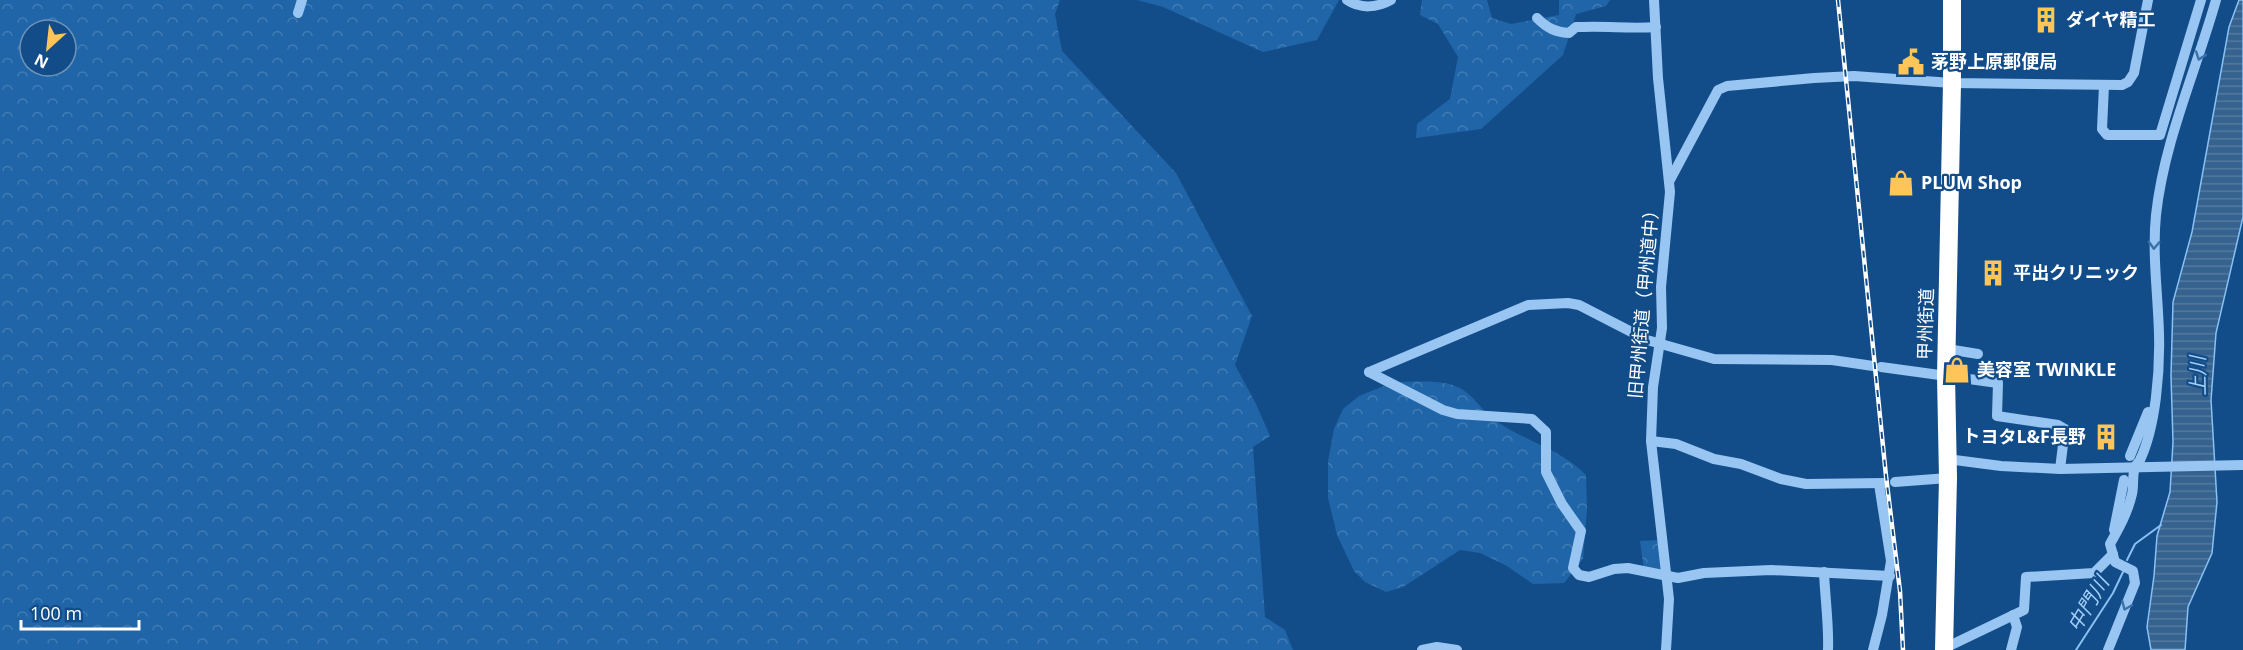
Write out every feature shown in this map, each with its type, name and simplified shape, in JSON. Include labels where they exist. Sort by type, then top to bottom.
[{"type":"highway","name":"甲州街道","points":[[1946,648],[1946,376],[1952,0]]},
{"type":"street","points":[[298,13],[302,0]]},
{"type":"street","points":[[1347,0],[1357,6],[1363,6],[1381,5],[1390,0]]},
{"type":"street","points":[[1654,0],[1658,78],[1670,180]]},
{"type":"street","points":[[1952,83],[2122,85],[2132,78],[2148,0]]},
{"type":"street","points":[[2104,85],[2102,129],[2107,135],[2160,135],[2201,0]]},
{"type":"street","points":[[1946,648],[2024,610],[2026,577],[2094,573],[2112,549],[2132,493],[2156,396],[2159,333],[2154,253],[2161,181],[2179,115],[2216,0]]},
{"type":"street","points":[[1537,18],[1544,26],[1557,32],[1569,33],[1576,27],[1626,26],[1635,29],[1656,27]]},
{"type":"street","name":"旧甲州街道（甲州道中）","points":[[1666,650],[1669,599],[1651,441],[1653,387],[1662,328],[1661,287],[1670,180],[1718,90],[1727,86],[1849,77],[1952,83]]},
{"type":"street","points":[[1890,576],[1824,572],[1719,571],[1678,578],[1628,568],[1614,568],[1588,577],[1579,575],[1573,568],[1581,531],[1562,504],[1546,472],[1546,432],[1532,419],[1457,414],[1443,410],[1369,372],[1528,304],[1568,303],[1579,305],[1659,345],[1714,358],[1832,360],[1998,383],[1997,416],[2063,426],[2065,429],[2060,469]]},
{"type":"street","points":[[1947,350],[1978,354]]},
{"type":"street","points":[[2130,456],[2156,396]]},
{"type":"street","points":[[1651,441],[1676,444],[1714,459],[1742,464],[1781,479],[1806,484],[1886,483],[1947,478]]},
{"type":"street","points":[[1947,459],[2001,466],[2060,469],[2243,465]]},
{"type":"street","points":[[2108,650],[2135,583],[2133,571],[2115,562],[2112,549],[2124,480]]},
{"type":"street","points":[[1873,650],[1890,576],[1886,483]]},
{"type":"street","points":[[1824,572],[1826,617],[1829,628],[1828,650]]},
{"type":"street","points":[[2011,650],[2018,627],[2013,615]]},
{"type":"street","points":[[1422,650],[1437,647],[1457,650]]},
{"type":"green space","points":[[0,0],[1060,0],[1055,14],[1062,51],[1176,173],[1252,316],[1235,365],[1270,436],[1253,447],[1265,617],[1285,630],[1293,650],[0,650]]},
{"type":"green space","points":[[1137,0],[1339,0],[1317,40],[1263,52],[1163,7]]},
{"type":"green space","points":[[1422,0],[1487,0],[1492,18],[1511,24],[1559,15],[1559,0],[1610,0],[1606,6],[1576,14],[1563,55],[1481,129],[1416,138],[1417,124],[1450,99],[1458,57],[1438,24],[1420,15]]},
{"type":"green space","points":[[1394,382],[1436,382],[1457,387],[1469,394],[1492,418],[1564,458],[1586,475],[1587,510],[1583,559],[1564,583],[1533,584],[1507,566],[1480,553],[1460,550],[1403,587],[1386,592],[1365,582],[1354,571],[1337,535],[1328,498],[1328,461],[1334,429],[1343,409],[1359,396]]},
{"type":"green space","points":[[1660,540],[1662,572],[1644,570],[1640,541]]},
{"type":"water","name":"上川","points":[[2239,0],[2243,0],[2243,217],[2216,333],[2211,400],[2217,502],[2212,553],[2188,607],[2185,650],[2151,650],[2147,627],[2157,536],[2170,492],[2173,442],[2171,376],[2173,302],[2192,232],[2229,27]]},
{"type":"waterway","name":"中門川","points":[[2127,560],[2135,544],[2161,525]]},
{"type":"waterway","name":"中門川","points":[[2076,650],[2113,593],[2123,572]]},
{"type":"railway","points":[[1838,0],[1886,476],[1900,591],[1903,650]]},
{"type":"place","name":"ダイヤ精工","points":[[2046,20]]},
{"type":"place","name":"茅野上原郵便局","points":[[1911,62]]},
{"type":"place","name":"PLUM Shop","points":[[1901,183]]},
{"type":"place","name":"平出クリニック","points":[[1993,273]]},
{"type":"place","name":"美容室 TWINKLE","points":[[1957,370]]},
{"type":"place","name":"トヨタL&F長野","points":[[2106,437]]}]
